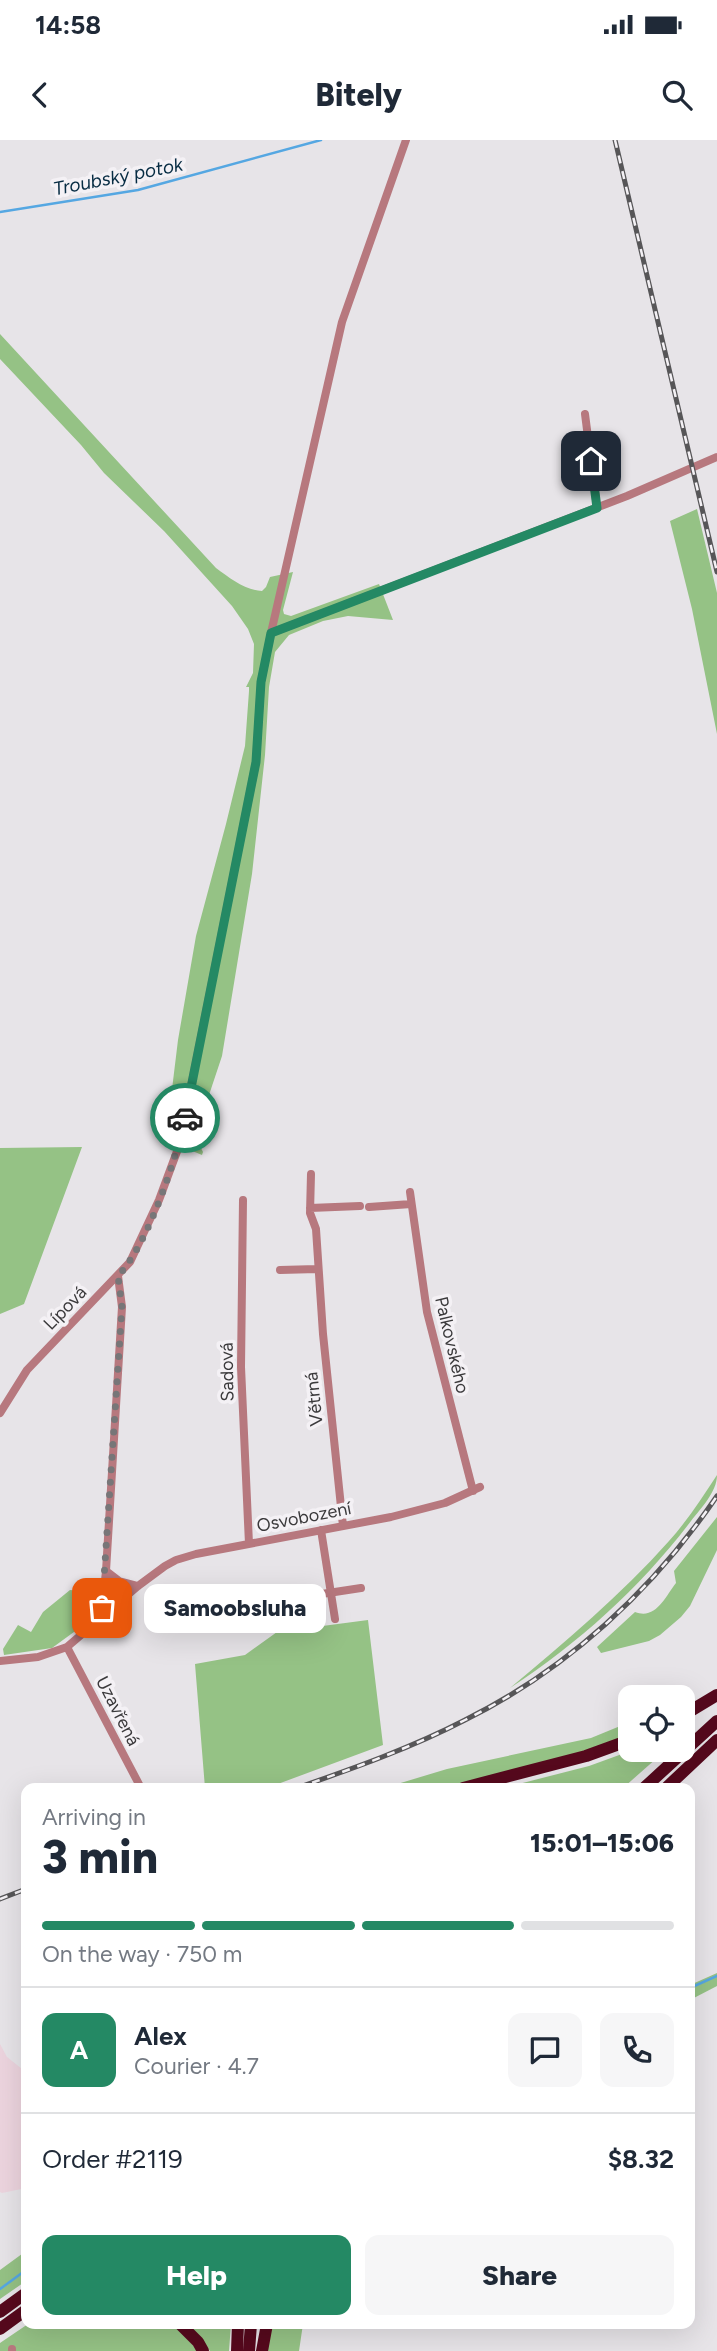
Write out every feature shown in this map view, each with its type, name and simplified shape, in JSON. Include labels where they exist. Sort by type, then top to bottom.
[{"type":"highway","points":[[695,1709],[717,1695]]},
{"type":"highway","points":[[649,1783],[717,1721]]},
{"type":"highway","points":[[671,1783],[717,1740]]},
{"type":"highway","points":[[482,1783],[586,1756],[618,1744]]},
{"type":"highway","points":[[0,2312],[21,2297]]},
{"type":"highway","points":[[0,2329],[21,2314]]},
{"type":"highway","points":[[0,2339],[21,2324]]},
{"type":"highway","points":[[185,2329],[203,2351]]},
{"type":"highway","points":[[237,2351],[238,2329]]},
{"type":"highway","points":[[249,2351],[251,2329]]},
{"type":"highway","points":[[262,2351],[266,2329]]},
{"type":"street","name":"Lípová","points":[[0,1413],[27,1370],[118,1276],[135,1253],[179,1146],[256,762],[261,682],[271,633],[342,322],[406,140]]},
{"type":"street","points":[[585,414],[597,508]]},
{"type":"street","points":[[271,633],[597,508],[717,457]]},
{"type":"street","name":"Větrná","points":[[311,1174],[310,1208],[316,1229],[317,1269],[343,1526]]},
{"type":"street","name":"Palkovského","points":[[410,1192],[427,1312],[477,1489]]},
{"type":"street","name":"Sadová","points":[[243,1199],[242,1367],[249,1544]]},
{"type":"street","points":[[310,1208],[411,1204]]},
{"type":"street","points":[[280,1270],[317,1269]]},
{"type":"street","points":[[101,1619],[107,1575],[122,1307],[118,1276]]},
{"type":"street","name":"Osvobození","points":[[0,1661],[46,1655],[67,1647],[101,1619],[133,1587],[176,1560],[436,1505],[477,1489]]},
{"type":"street","points":[[321,1530],[335,1619]]},
{"type":"street","points":[[107,1575],[133,1587]]},
{"type":"street","points":[[302,1597],[361,1588]]},
{"type":"street","name":"Uzavřená","points":[[67,1647],[138,1783]]},
{"type":"shaded area","points":[[0,2044],[7,2057],[21,2068],[21,2189],[0,2192]]},
{"type":"green space","points":[[0,334],[216,568],[243,586],[262,591],[270,577],[293,572],[283,610],[284,614],[291,616],[379,584],[393,620],[348,616],[323,621],[289,635],[275,652],[269,687],[265,755],[252,874],[222,1056],[199,1125],[198,1142],[202,1155],[161,1138],[168,1122],[178,1040],[196,936],[245,746],[249,691],[249,687],[246,687],[253,673],[254,644],[248,629],[232,606],[164,531],[104,473],[0,359]]},
{"type":"green space","points":[[697,509],[717,593],[717,734],[692,609],[670,521]]},
{"type":"green space","points":[[82,1147],[24,1304],[0,1314],[0,1148]]},
{"type":"green space","points":[[717,1475],[714,1488],[704,1505],[630,1591],[585,1633],[510,1688],[592,1618],[651,1561],[682,1525]]},
{"type":"green space","points":[[717,1517],[717,1550],[690,1606],[681,1617],[649,1641],[601,1653],[597,1647],[635,1612],[649,1613],[659,1606],[676,1583],[674,1571]]},
{"type":"green space","points":[[70,1590],[95,1592],[94,1606],[86,1606],[85,1613],[89,1621],[52,1648],[4,1655],[3,1649],[18,1625],[31,1632],[43,1612]]},
{"type":"green space","points":[[368,1620],[383,1745],[280,1783],[205,1783],[195,1664],[245,1655],[277,1632]]},
{"type":"green space","points":[[618,1727],[618,1743],[480,1783],[401,1783],[447,1769],[591,1738]]},
{"type":"green space","points":[[618,1755],[618,1762],[652,1762],[629,1783],[523,1783]]},
{"type":"green space","points":[[717,1973],[717,1986],[695,1997],[695,1983]]},
{"type":"green space","points":[[21,2255],[21,2284],[0,2299],[0,2270]]},
{"type":"green space","points":[[21,2329],[178,2329],[198,2351],[0,2351],[0,2343]]},
{"type":"green space","points":[[192,2329],[231,2329],[229,2351],[210,2351]]},
{"type":"green space","points":[[270,2329],[302,2329],[299,2351],[266,2351]]},
{"type":"waterway","name":"Troubský potok","points":[[0,212],[138,190],[321,140]]},
{"type":"waterway","points":[[695,1986],[717,1976]]},
{"type":"waterway","points":[[0,2289],[21,2274]]},
{"type":"railway","points":[[615,140],[717,572]]},
{"type":"railway","points":[[311,1783],[424,1740],[503,1700],[539,1677],[606,1624],[636,1595],[692,1531],[717,1496]]},
{"type":"railway","points":[[0,1899],[21,1891]]},
{"type":"way so far","points":[[102,1608],[122,1307],[118,1276],[135,1253],[159,1200],[179,1146],[185,1118]]},
{"type":"place","name":"Samoobsluha","points":[[102,1608]]},
{"type":"route","points":[[185,1118],[256,762],[261,682],[271,633],[597,508],[591,461]]}]
